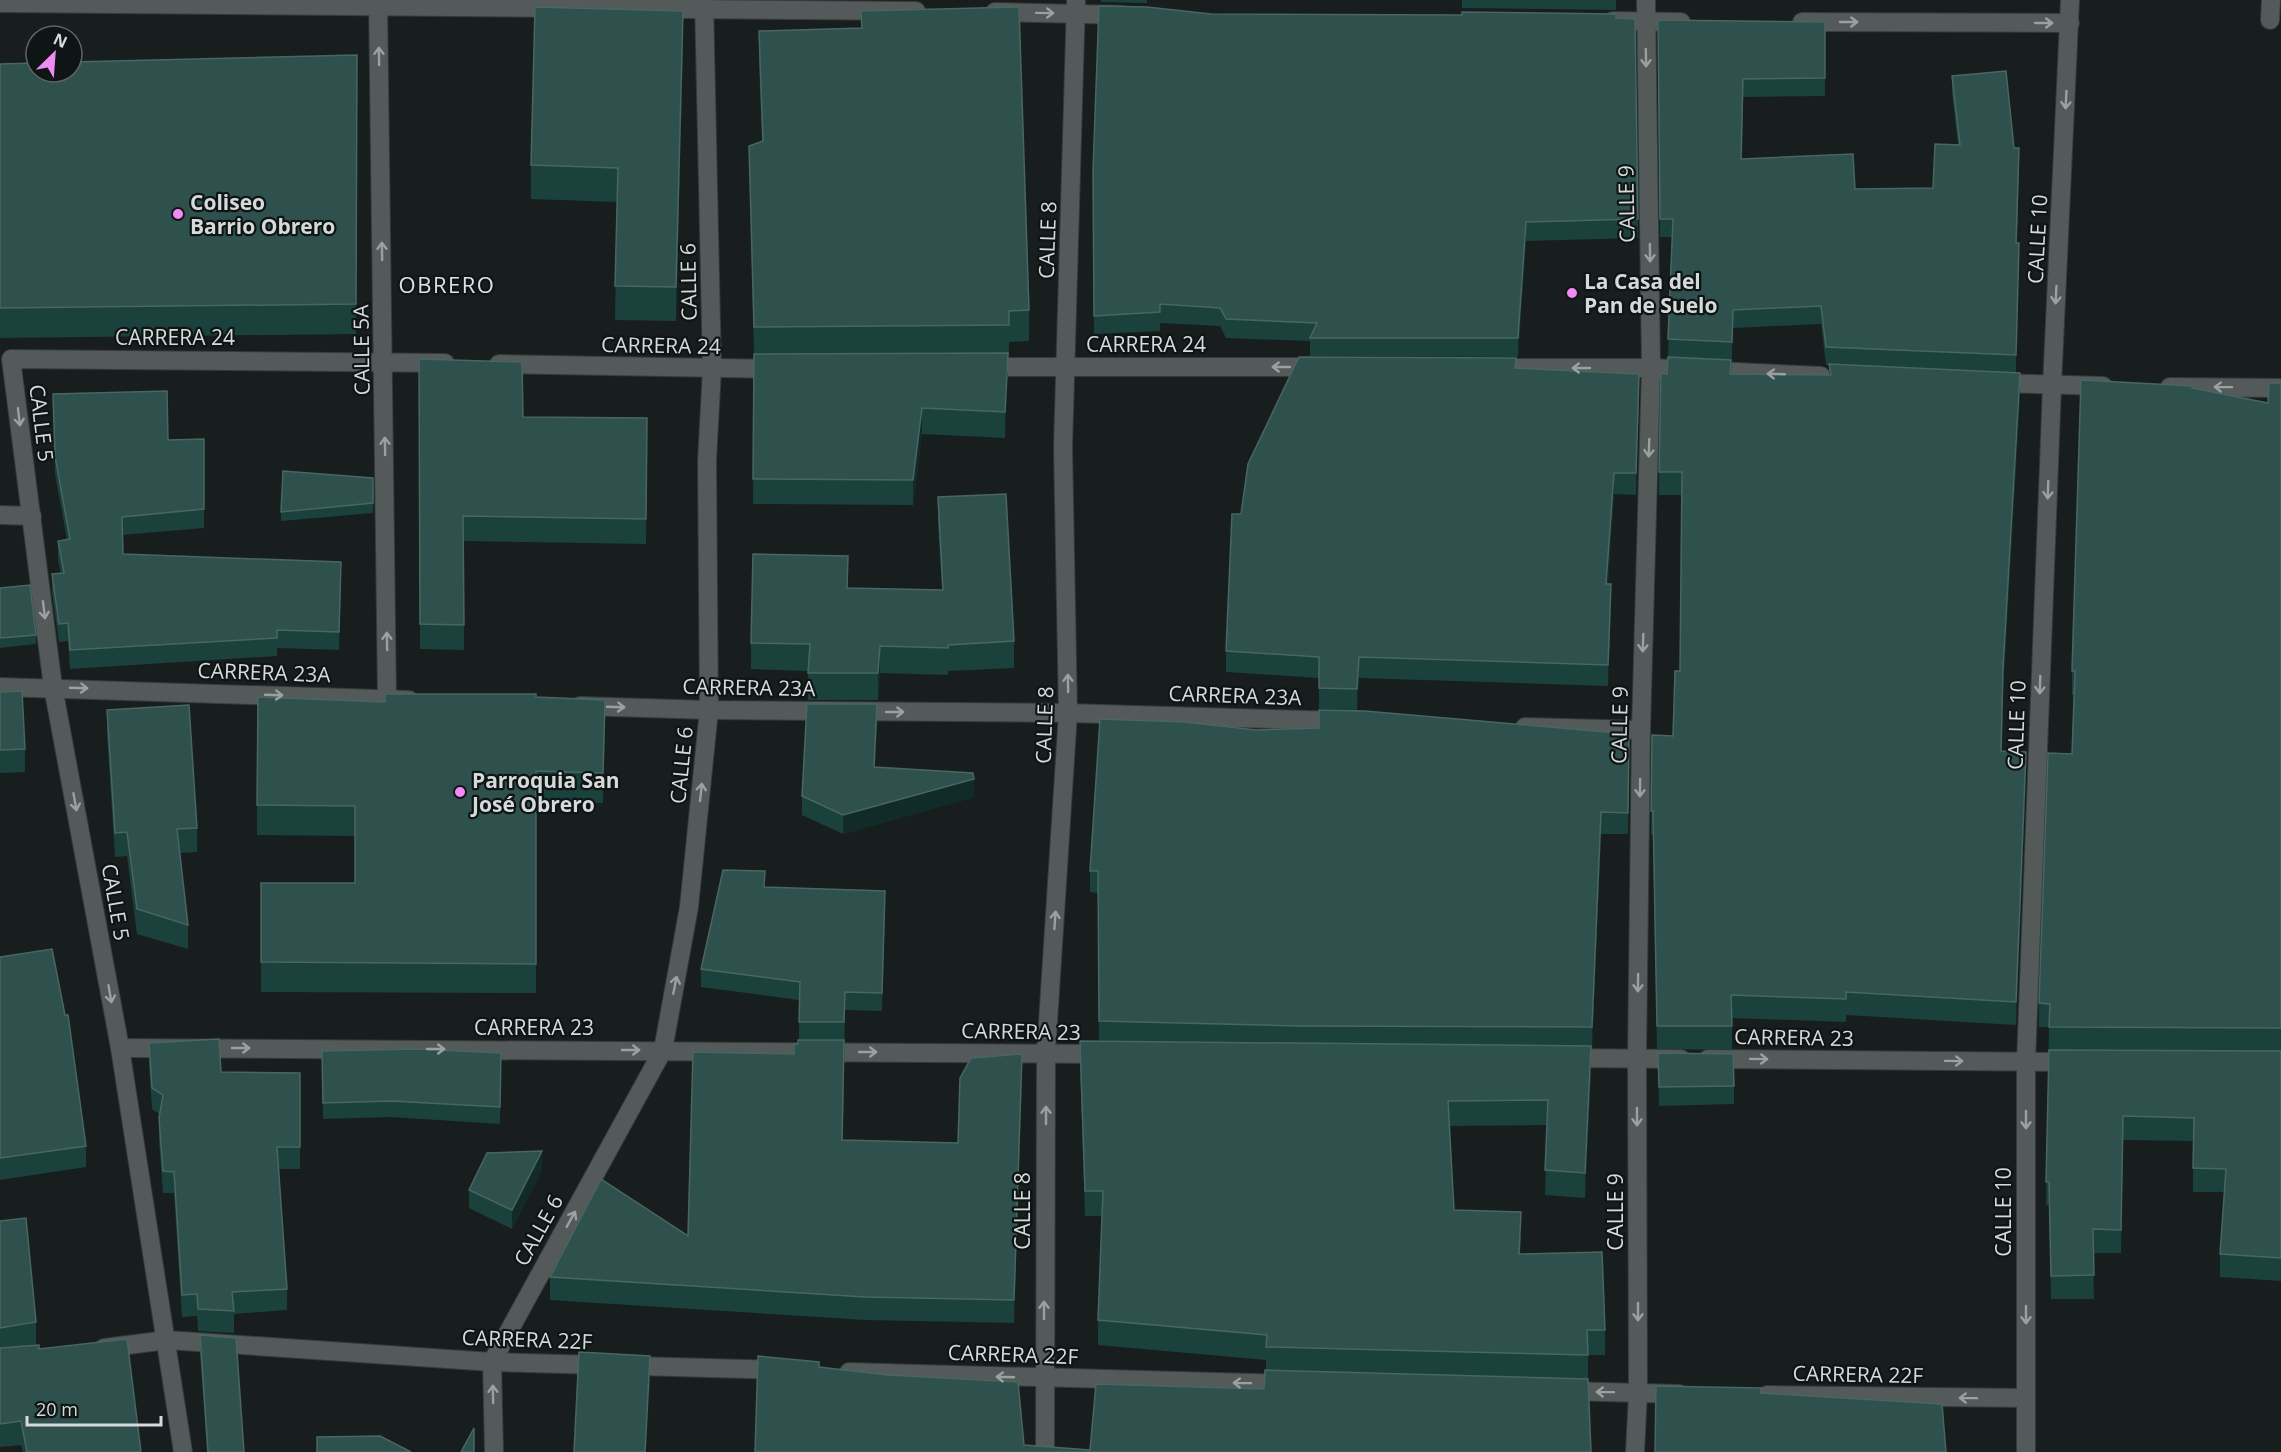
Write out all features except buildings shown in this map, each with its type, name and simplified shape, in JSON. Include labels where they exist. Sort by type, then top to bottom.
[{"type":"street","name":"CALLE 9","points":[[1635,1452],[1638,1393],[1637,1058],[1641,730],[1651,368],[1646,0]]},
{"type":"street","name":"CALLE 10","points":[[2026,1452],[2026,1062],[2052,386],[2070,0]]},
{"type":"street","points":[[2270,20],[2271,0]]},
{"type":"street","points":[[0,3],[704,4],[937,11]]},
{"type":"street","name":"CALLE 5A","points":[[378,3],[387,699]]},
{"type":"street","name":"CALLE 6","points":[[494,1452],[492,1362],[663,1050],[689,907],[709,710],[707,461],[712,369],[704,4]]},
{"type":"street","points":[[972,12],[1076,7],[1136,15]]},
{"type":"street","name":"CALLE 8","points":[[1045,1452],[1046,1053],[1068,713],[1063,447],[1076,7]]},
{"type":"street","points":[[1598,21],[1705,22]]},
{"type":"street","points":[[1787,22],[2070,23]]},
{"type":"street","name":"CARRERA 24","points":[[11,359],[384,361],[795,369]]},
{"type":"street","name":"CALLE 5","points":[[11,359],[53,687],[120,1048],[183,1452]]},
{"type":"street","name":"CARRERA 24","points":[[972,367],[1341,367]]},
{"type":"street","points":[[1472,368],[1651,368],[1840,376]]},
{"type":"street","points":[[1981,382],[2052,386],[2120,386]]},
{"type":"street","points":[[2155,387],[2281,388]]},
{"type":"street","points":[[0,515],[32,516]]},
{"type":"street","name":"CARRERA 23A","points":[[0,687],[423,700]]},
{"type":"street","name":"CARRERA 23A","points":[[566,705],[709,710],[1068,713],[1355,722]]},
{"type":"street","points":[[1510,726],[1641,730]]},
{"type":"street","name":"CARRERA 23","points":[[120,1048],[1127,1055]]},
{"type":"street","name":"CARRERA 23","points":[[1544,1058],[2095,1062]]},
{"type":"street","name":"CARRERA 22F","points":[[89,1350],[167,1340],[492,1362],[802,1371]]},
{"type":"street","name":"CARRERA 22F","points":[[836,1372],[1305,1384]]},
{"type":"street","points":[[1543,1391],[1696,1394]]},
{"type":"street","name":"CARRERA 22F","points":[[1744,1395],[2026,1398]]},
{"type":"place","name":"Coliseo Barrio Obrero","points":[[178,214]]},
{"type":"place","name":"La Casa del Pan de Suelo","points":[[1572,293]]},
{"type":"place","name":"Parroquia San José Obrero","points":[[460,792]]},
{"type":"district","name":"OBRERO","points":[[447,284]]}]
